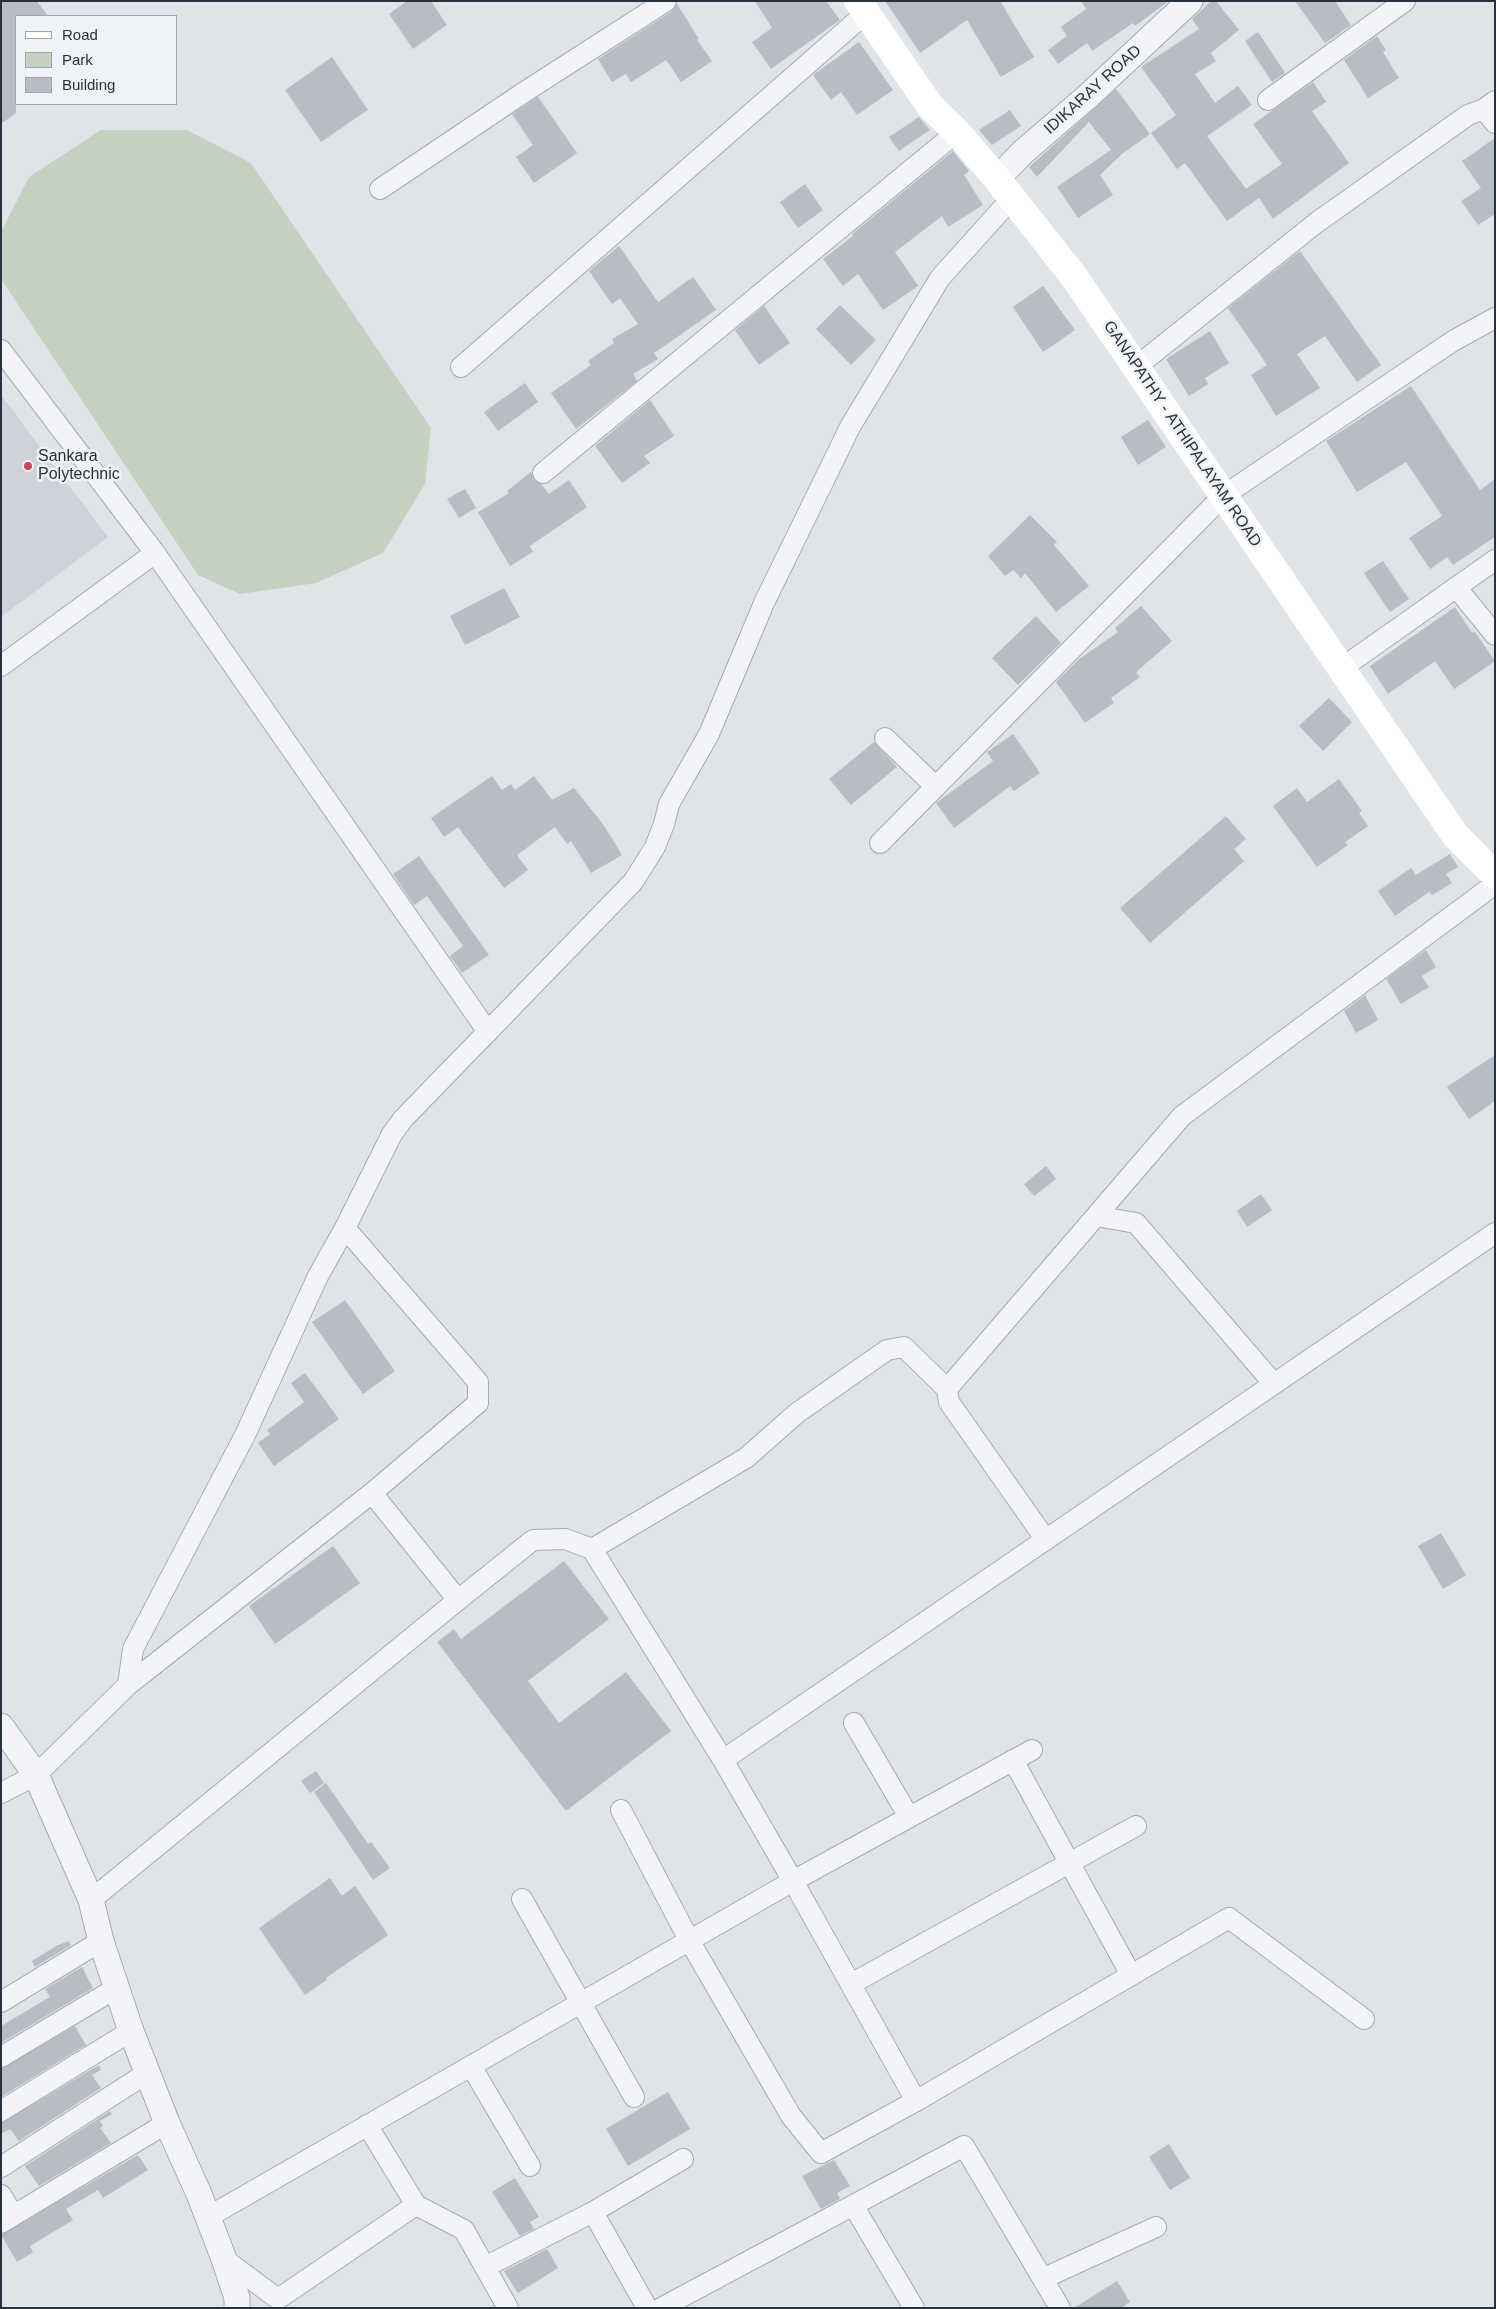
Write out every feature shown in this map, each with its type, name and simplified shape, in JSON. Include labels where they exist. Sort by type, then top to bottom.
[{"type":"main road","name":"GANAPATHY - ATHIPALAYAM ROAD","points":[[862,7],[930,106],[956,132],[1004,188],[1075,278],[1455,835],[1495,875]]},
{"type":"street","points":[[380,189],[526,91],[666,1]]},
{"type":"street","name":"IDIKARAY ROAD","points":[[1004,188],[1022,152],[1087,97],[1190,1]]},
{"type":"street","points":[[1268,100],[1405,1]]},
{"type":"street","points":[[461,367],[862,7]]},
{"type":"street","points":[[1136,366],[1316,223],[1468,115],[1491,111]]},
{"type":"street","points":[[543,473],[956,132]]},
{"type":"street","points":[[128,1685],[133,1650],[245,1435],[318,1276],[345,1228],[392,1134],[403,1119],[633,882],[655,847],[669,804],[709,734],[764,603],[850,427],[940,278],[1004,188]]},
{"type":"street","points":[[880,843],[1223,496],[1452,341],[1495,318]]},
{"type":"street","points":[[1,350],[155,553],[488,1032]]},
{"type":"street","points":[[1,666],[155,553]]},
{"type":"street","points":[[1342,668],[1495,560]]},
{"type":"street","points":[[1456,587],[1495,635]]},
{"type":"street","points":[[885,738],[936,787]]},
{"type":"street","points":[[947,1389],[1182,1116],[1495,884]]},
{"type":"street","points":[[1096,1216],[1136,1224],[1274,1384]]},
{"type":"street","points":[[1,1793],[36,1775],[128,1685],[372,1493],[478,1403],[478,1382],[345,1228]]},
{"type":"street","points":[[723,1760],[1495,1233]]},
{"type":"street","points":[[592,1549],[746,1458],[797,1412],[887,1350],[904,1347],[947,1389],[949,1402],[1046,1540]]},
{"type":"street","points":[[372,1493],[458,1600]]},
{"type":"street","points":[[91,1900],[533,1540],[565,1539],[592,1549],[723,1760],[916,2101]]},
{"type":"street","points":[[854,1723],[909,1817]]},
{"type":"street","points":[[1,1726],[36,1775],[91,1900],[101,1941],[118,1987],[131,2031],[167,2123],[208,2217],[237,2298],[237,2308]]},
{"type":"street","points":[[208,2217],[793,1881],[1032,1750]]},
{"type":"street","points":[[1013,1760],[1131,1976]]},
{"type":"street","points":[[620,1810],[689,1940],[791,2116],[821,2153],[916,2101],[1229,1918],[1364,2019]]},
{"type":"street","points":[[851,1984],[1136,1826]]},
{"type":"street","points":[[522,1899],[634,2096]]},
{"type":"street","points":[[1,2002],[101,1941]]},
{"type":"street","points":[[1,2057],[118,1987]]},
{"type":"street","points":[[1,2111],[131,2031]]},
{"type":"street","points":[[471,2066],[530,2166]]},
{"type":"street","points":[[1,2167],[148,2073]]},
{"type":"street","points":[[1,2194],[7,2219],[167,2123]]},
{"type":"street","points":[[367,2125],[416,2205],[464,2230],[508,2308]]},
{"type":"street","points":[[661,2308],[964,2146],[1044,2278],[1060,2308]]},
{"type":"street","points":[[485,2267],[593,2212],[683,2159]]},
{"type":"street","points":[[224,2259],[278,2299],[416,2205]]},
{"type":"street","points":[[853,2205],[914,2308]]},
{"type":"street","points":[[593,2212],[648,2308]]},
{"type":"street","points":[[1044,2278],[1156,2227]]},
{"type":"shaded area","name":"Sankara Polytechnic","points":[[1,395],[108,537],[1,617]]},
{"type":"green space","points":[[101,130],[187,130],[251,163],[431,428],[425,484],[383,553],[316,583],[240,594],[198,575],[1,279],[1,232],[29,177]]},
{"type":"building","points":[[1,1],[37,1],[47,15],[15,15],[16,113],[1,124]]},
{"type":"building","points":[[407,1],[431,1],[447,25],[413,49],[389,14]]},
{"type":"building","points":[[755,1],[826,1],[840,20],[771,69],[752,42],[772,28]]},
{"type":"building","points":[[885,1],[1000,1],[1034,57],[1001,77],[967,20],[920,53]]},
{"type":"building","points":[[1081,1],[1169,1],[1135,26],[1133,23],[1092,51],[1087,43],[1058,64],[1048,50],[1067,36],[1061,27],[1086,9]]},
{"type":"building","points":[[1211,1],[1216,1],[1239,30],[1211,53],[1216,61],[1195,74],[1215,103],[1238,86],[1252,105],[1207,136],[1246,189],[1282,164],[1253,124],[1313,82],[1326,102],[1312,111],[1349,163],[1273,219],[1259,198],[1227,221],[1185,163],[1177,169],[1151,133],[1176,115],[1141,67],[1199,29],[1192,19]]},
{"type":"building","points":[[1295,1],[1335,1],[1351,25],[1325,43]]},
{"type":"building","points":[[677,4],[699,39],[697,40],[712,61],[681,82],[666,60],[631,82],[626,74],[612,82],[598,59],[672,11]]},
{"type":"building","points":[[1258,32],[1285,73],[1272,82],[1245,41]]},
{"type":"building","points":[[1377,36],[1386,50],[1383,52],[1399,78],[1368,98],[1344,60]]},
{"type":"building","points":[[859,42],[893,90],[857,115],[841,92],[831,100],[813,75]]},
{"type":"building","points":[[332,57],[368,110],[321,142],[285,90]]},
{"type":"building","points":[[1116,89],[1150,134],[1122,154],[1100,175],[1113,195],[1078,218],[1057,187],[1111,150],[1089,122],[1037,177],[1029,167]]},
{"type":"building","points":[[538,97],[577,153],[534,183],[516,157],[533,145],[512,114]]},
{"type":"building","points":[[1010,110],[1021,126],[992,145],[979,130]]},
{"type":"building","points":[[919,117],[930,130],[899,151],[889,137]]},
{"type":"building","points":[[1495,138],[1495,214],[1478,225],[1461,201],[1481,188],[1462,161]]},
{"type":"building","points":[[953,151],[969,171],[964,175],[983,205],[948,227],[942,216],[895,252],[918,286],[883,310],[858,274],[843,286],[823,259]]},
{"type":"building","points":[[805,184],[823,210],[798,228],[780,202]]},
{"type":"building","points":[[619,246],[658,302],[693,277],[716,310],[654,353],[658,359],[633,374],[637,381],[576,429],[551,393],[591,365],[588,361],[614,343],[612,339],[638,324],[620,298],[612,304],[589,271]]},
{"type":"building","points":[[1300,251],[1381,365],[1357,382],[1325,336],[1297,354],[1320,388],[1276,416],[1251,375],[1267,365],[1228,308]]},
{"type":"building","points":[[1043,286],[1075,330],[1043,352],[1013,307]]},
{"type":"building","points":[[840,305],[876,340],[851,365],[816,329]]},
{"type":"building","points":[[764,306],[790,343],[759,365],[735,330]]},
{"type":"building","points":[[1210,331],[1229,363],[1205,378],[1208,384],[1189,396],[1166,359]]},
{"type":"building","points":[[525,383],[538,402],[498,431],[484,412]]},
{"type":"building","points":[[1411,386],[1480,490],[1495,479],[1495,537],[1453,565],[1447,557],[1430,569],[1409,538],[1442,516],[1406,462],[1357,492],[1326,441]]},
{"type":"building","points":[[650,400],[674,436],[644,456],[650,463],[622,483],[595,446]]},
{"type":"building","points":[[1148,420],[1166,447],[1138,465],[1121,437]]},
{"type":"building","points":[[531,472],[534,480],[541,484],[549,494],[569,480],[587,507],[530,546],[533,552],[510,566],[478,512],[509,493],[507,491]]},
{"type":"building","points":[[465,489],[476,508],[459,518],[447,499]]},
{"type":"building","points":[[1030,515],[1057,542],[1054,545],[1089,586],[1056,612],[1025,573],[1021,578],[1013,570],[1005,576],[988,556]]},
{"type":"building","points":[[1383,561],[1409,599],[1390,612],[1364,573]]},
{"type":"building","points":[[504,588],[520,617],[465,645],[450,616]]},
{"type":"building","points":[[1141,606],[1172,641],[1136,672],[1140,677],[1111,698],[1114,703],[1085,723],[1056,682],[1078,660],[1118,632],[1115,628]]},
{"type":"building","points":[[1455,607],[1472,633],[1475,632],[1495,661],[1454,689],[1435,661],[1388,694],[1370,666]]},
{"type":"building","points":[[1036,616],[1061,643],[1018,685],[992,658]]},
{"type":"building","points":[[1329,698],[1352,722],[1323,751],[1299,726]]},
{"type":"building","points":[[1013,734],[1040,773],[1014,791],[1010,786],[954,828],[936,803],[993,761],[987,752]]},
{"type":"building","points":[[874,742],[897,767],[851,805],[829,779]]},
{"type":"building","points":[[492,776],[502,790],[511,784],[515,790],[534,776],[552,800],[574,788],[603,824],[622,855],[591,873],[571,841],[567,844],[555,827],[517,855],[528,870],[504,888],[458,827],[444,837],[431,818]]},
{"type":"building","points":[[1339,779],[1362,811],[1359,813],[1368,826],[1345,842],[1348,845],[1317,867],[1273,806],[1297,788],[1307,802]]},
{"type":"building","points":[[1226,816],[1246,839],[1234,849],[1244,861],[1150,943],[1120,908]]},
{"type":"building","points":[[1450,854],[1458,867],[1446,874],[1452,883],[1432,895],[1429,892],[1395,916],[1378,891],[1411,868],[1416,875]]},
{"type":"building","points":[[419,856],[489,955],[462,973],[450,956],[463,946],[427,896],[414,905],[393,874]]},
{"type":"building","points":[[1426,950],[1436,967],[1422,976],[1429,987],[1401,1004],[1386,979]]},
{"type":"building","points":[[1365,995],[1378,1020],[1356,1033],[1344,1011]]},
{"type":"building","points":[[1495,1055],[1495,1101],[1469,1119],[1447,1087]]},
{"type":"building","points":[[1046,1166],[1056,1179],[1034,1196],[1024,1184]]},
{"type":"building","points":[[1261,1194],[1272,1210],[1247,1227],[1237,1211]]},
{"type":"building","points":[[345,1300],[395,1371],[363,1394],[312,1322]]},
{"type":"building","points":[[305,1373],[339,1419],[274,1466],[258,1443],[270,1434],[267,1430],[304,1402],[291,1383]]},
{"type":"building","points":[[1441,1533],[1466,1575],[1443,1589],[1418,1546]]},
{"type":"building","points":[[333,1546],[360,1583],[275,1644],[249,1606]]},
{"type":"building","points":[[564,1561],[609,1619],[528,1681],[559,1723],[626,1672],[671,1731],[566,1811],[437,1642],[454,1629],[461,1639]]},
{"type":"building","points":[[316,1771],[324,1783],[310,1793],[301,1781]]},
{"type":"building","points":[[326,1783],[368,1844],[371,1842],[390,1868],[373,1880],[314,1792]]},
{"type":"building","points":[[330,1878],[342,1896],[355,1886],[388,1935],[305,1995],[259,1928]]},
{"type":"building","points":[[69,1941],[71,1945],[35,1967],[32,1961],[56,1946]]},
{"type":"building","points":[[82,1967],[93,1988],[1,2043],[1,2026],[50,1997],[45,1989]]},
{"type":"building","points":[[75,2026],[86,2045],[1,2097],[1,2069]]},
{"type":"building","points":[[99,2065],[101,2070],[92,2075],[101,2088],[19,2141],[10,2129],[1,2134],[1,2123]]},
{"type":"building","points":[[668,2092],[690,2129],[628,2166],[606,2129]]},
{"type":"building","points":[[110,2111],[112,2114],[100,2121],[103,2126],[100,2128],[111,2143],[39,2186],[25,2166]]},
{"type":"building","points":[[1169,2144],[1190,2178],[1170,2190],[1149,2157]]},
{"type":"building","points":[[138,2155],[148,2170],[103,2198],[98,2190],[66,2209],[73,2220],[30,2246],[33,2252],[17,2262],[1,2235]]},
{"type":"building","points":[[834,2160],[850,2186],[837,2193],[840,2199],[821,2209],[802,2176]]},
{"type":"building","points":[[515,2178],[539,2217],[530,2222],[534,2229],[520,2236],[492,2192]]},
{"type":"building","points":[[547,2249],[558,2268],[518,2293],[504,2271]]},
{"type":"building","points":[[1117,2281],[1130,2302],[1121,2308],[1074,2308]]},
{"type":"place","name":"Sankara Polytechnic","points":[[28,466]]}]
